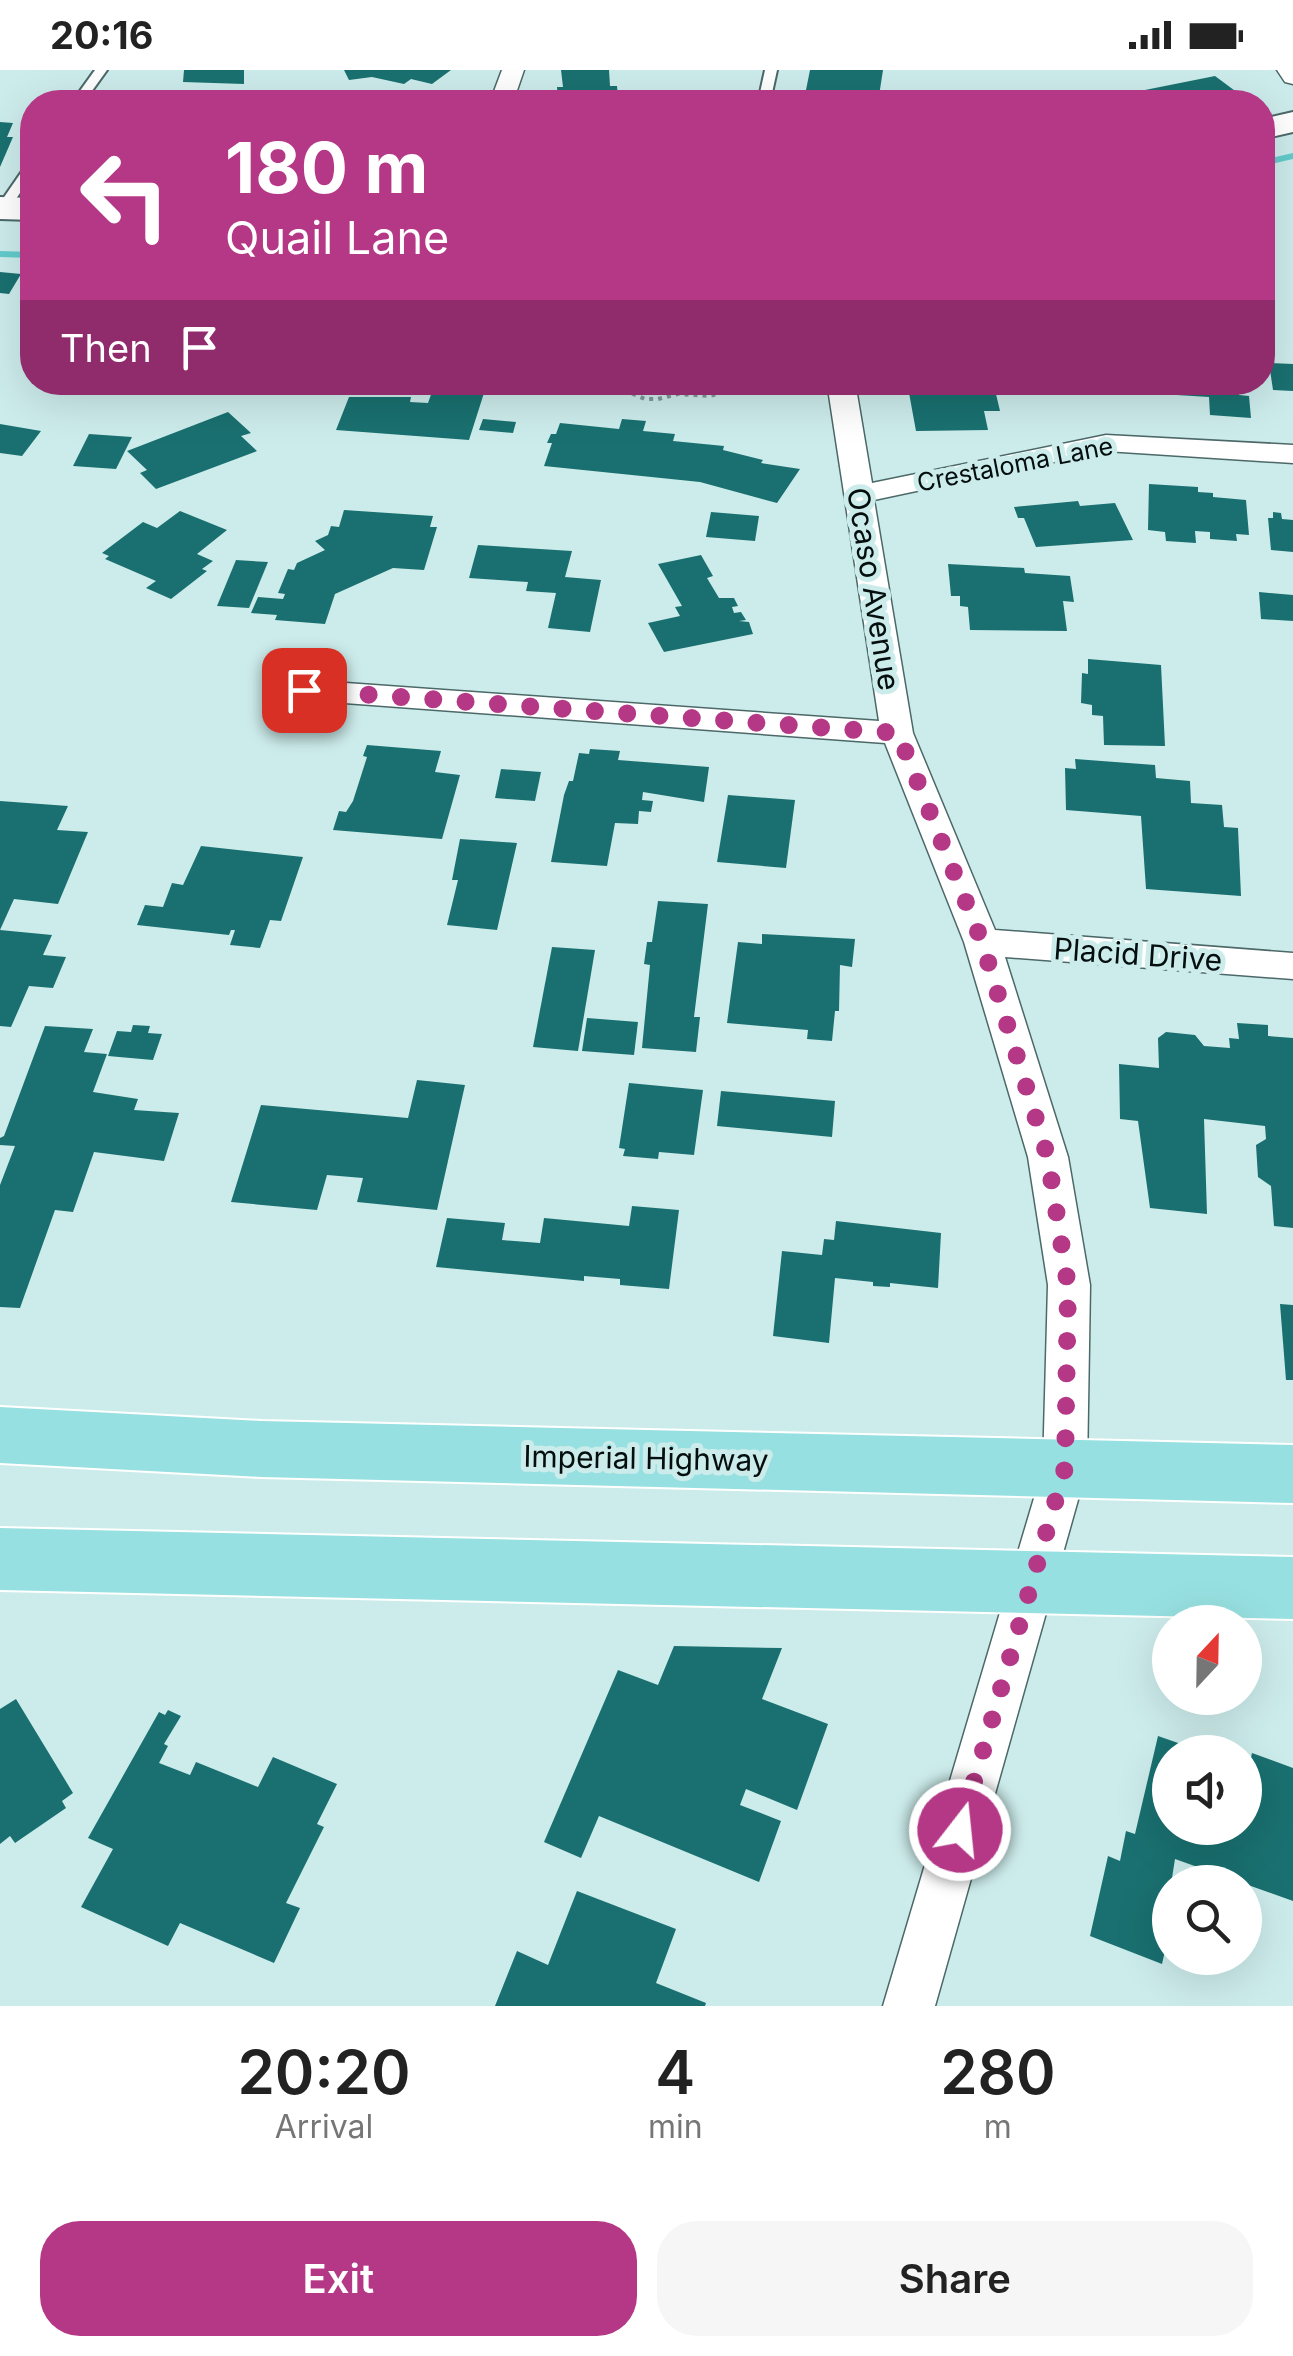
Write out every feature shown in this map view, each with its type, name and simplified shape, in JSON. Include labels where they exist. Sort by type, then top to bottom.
[{"type":"main road","name":"Imperial Highway","points":[[0,1436],[262,1449],[1293,1474]]},
{"type":"main road","points":[[0,1559],[1293,1588]]},
{"type":"street","points":[[1288,70],[1293,76]]},
{"type":"street","name":"Ocaso Avenue","points":[[843,395],[898,733],[982,942],[1048,1158],[1068,1286],[1065,1468],[910,2006]]},
{"type":"street","name":"Crestaloma Lane","points":[[858,495],[1106,442],[1293,454]]},
{"type":"street","points":[[304,690],[898,733]]},
{"type":"street","name":"Placid Drive","points":[[982,942],[1293,966]]},
{"type":"path","points":[[636,395],[658,399],[674,395]]},
{"type":"building","points":[[184,70],[244,70],[244,84],[183,82]]},
{"type":"building","points":[[344,70],[451,70],[432,84],[411,79],[404,84],[372,77],[349,80]]},
{"type":"building","points":[[561,70],[609,70],[610,86],[617,86],[617,90],[557,90],[563,87]]},
{"type":"building","points":[[810,70],[883,70],[880,90],[806,90]]},
{"type":"building","points":[[1215,76],[1234,90],[1145,90]]},
{"type":"building","points":[[0,122],[13,123],[7,137],[13,137],[0,167]]},
{"type":"building","points":[[0,272],[20,274],[9,294],[0,293]]},
{"type":"building","points":[[1275,363],[1293,364],[1293,391],[1275,390]]},
{"type":"building","points":[[431,395],[483,395],[469,440],[336,430],[349,397],[411,397],[410,402],[428,403]]},
{"type":"building","points":[[909,395],[996,395],[1000,411],[984,411],[988,430],[916,431]]},
{"type":"building","points":[[1177,395],[1249,396],[1251,418],[1210,415],[1209,397]]},
{"type":"building","points":[[228,412],[251,433],[241,436],[257,451],[156,489],[140,473],[147,470],[127,451]]},
{"type":"building","points":[[483,419],[516,422],[513,433],[479,430]]},
{"type":"building","points":[[622,419],[646,421],[643,431],[675,434],[673,441],[724,446],[723,450],[763,460],[761,463],[800,469],[777,503],[700,482],[544,466],[552,443],[547,443],[560,423],[619,429]]},
{"type":"building","points":[[0,424],[41,431],[22,456],[0,453]]},
{"type":"building","points":[[89,434],[132,437],[116,469],[73,466]]},
{"type":"building","points":[[1149,484],[1198,487],[1198,492],[1213,493],[1213,497],[1246,500],[1249,535],[1236,534],[1237,541],[1210,539],[1210,532],[1195,531],[1196,543],[1166,541],[1165,532],[1148,530]]},
{"type":"building","points":[[1078,501],[1080,506],[1115,503],[1133,540],[1036,547],[1024,518],[1018,518],[1014,507]]},
{"type":"building","points":[[344,510],[433,516],[430,527],[437,527],[424,570],[393,568],[335,594],[325,624],[275,620],[277,615],[251,613],[258,597],[283,599],[285,594],[278,593],[288,569],[294,570],[297,563],[325,550],[315,541],[328,535],[331,526],[339,527]]},
{"type":"building","points":[[180,511],[227,530],[197,554],[213,561],[202,569],[207,571],[171,599],[146,588],[156,581],[105,559],[109,556],[102,553],[143,522],[157,528]]},
{"type":"building","points":[[711,512],[759,516],[755,541],[706,537]]},
{"type":"building","points":[[1273,512],[1281,513],[1282,519],[1293,520],[1293,552],[1271,550],[1268,518],[1273,518]]},
{"type":"building","points":[[478,545],[572,551],[565,577],[601,580],[590,632],[548,628],[556,593],[526,591],[528,582],[469,578]]},
{"type":"building","points":[[701,555],[713,576],[707,578],[719,598],[734,598],[738,606],[732,607],[734,613],[741,612],[746,620],[739,621],[749,622],[753,634],[664,652],[648,623],[680,616],[675,607],[682,606],[658,564]]},
{"type":"building","points":[[236,560],[268,562],[249,608],[217,606]]},
{"type":"building","points":[[948,564],[1024,568],[1025,573],[1070,576],[1074,602],[1063,601],[1067,631],[970,630],[968,607],[960,606],[960,596],[951,596]]},
{"type":"building","points":[[1259,592],[1293,595],[1293,621],[1261,619]]},
{"type":"building","points":[[1088,659],[1161,665],[1165,746],[1104,745],[1103,716],[1092,715],[1092,705],[1081,703],[1082,673],[1088,674]]},
{"type":"building","points":[[367,745],[441,751],[435,772],[460,775],[442,839],[333,830],[339,811],[346,812],[353,801]]},
{"type":"building","points":[[590,749],[620,751],[618,760],[709,767],[704,802],[643,792],[642,800],[653,801],[651,812],[639,811],[638,824],[615,823],[607,866],[551,862],[564,795],[569,781],[573,781],[579,753],[589,754]]},
{"type":"building","points":[[1075,759],[1155,765],[1156,778],[1190,781],[1191,803],[1222,805],[1224,827],[1238,828],[1241,896],[1146,889],[1141,816],[1066,810],[1065,768],[1076,769]]},
{"type":"building","points":[[501,769],[541,772],[535,801],[495,798]]},
{"type":"building","points":[[728,795],[795,800],[786,868],[717,862]]},
{"type":"building","points":[[0,801],[68,806],[57,830],[88,832],[58,904],[14,899],[0,930]]},
{"type":"building","points":[[460,839],[517,843],[497,930],[447,925],[458,880],[452,880]]},
{"type":"building","points":[[201,846],[303,857],[281,921],[270,920],[260,948],[230,945],[235,930],[229,935],[137,925],[145,905],[163,907],[172,883],[183,885]]},
{"type":"building","points":[[658,901],[708,904],[694,1017],[700,1017],[696,1052],[642,1048],[650,965],[644,964],[647,942],[652,942]]},
{"type":"building","points":[[0,930],[52,935],[43,955],[66,957],[53,988],[29,986],[11,1027],[0,1026]]},
{"type":"building","points":[[762,934],[855,939],[852,967],[840,965],[839,1011],[835,1011],[832,1041],[807,1039],[808,1030],[727,1023],[738,942],[762,944]]},
{"type":"building","points":[[552,947],[595,950],[578,1051],[533,1047]]},
{"type":"building","points":[[587,1018],[638,1022],[634,1055],[582,1051]]},
{"type":"building","points":[[1237,1023],[1268,1025],[1268,1036],[1293,1038],[1293,1228],[1274,1226],[1271,1186],[1258,1177],[1256,1145],[1266,1139],[1265,1126],[1204,1119],[1207,1214],[1150,1208],[1138,1121],[1120,1119],[1119,1064],[1159,1068],[1158,1038],[1166,1032],[1195,1035],[1204,1046],[1230,1048],[1229,1038],[1239,1039]]},
{"type":"building","points":[[133,1025],[150,1026],[148,1033],[162,1034],[153,1060],[108,1056],[117,1031],[131,1032]]},
{"type":"building","points":[[45,1026],[93,1029],[84,1052],[107,1054],[93,1092],[138,1099],[134,1110],[179,1113],[164,1161],[94,1152],[73,1212],[55,1210],[20,1308],[0,1307],[0,1185],[15,1146],[0,1145],[0,1138]]},
{"type":"building","points":[[417,1080],[465,1085],[437,1210],[357,1202],[363,1178],[327,1175],[317,1210],[231,1202],[261,1105],[408,1118]]},
{"type":"building","points":[[629,1083],[703,1090],[694,1155],[659,1152],[658,1159],[623,1156],[625,1149],[619,1148]]},
{"type":"building","points":[[721,1091],[835,1101],[832,1137],[717,1126]]},
{"type":"building","points":[[632,1206],[679,1210],[669,1289],[620,1285],[620,1279],[584,1276],[584,1281],[436,1267],[447,1218],[505,1223],[502,1240],[540,1243],[544,1218],[629,1226]]},
{"type":"building","points":[[836,1221],[941,1233],[938,1288],[890,1283],[890,1287],[873,1286],[873,1282],[835,1278],[829,1343],[773,1336],[782,1251],[822,1255],[824,1239],[834,1240]]},
{"type":"building","points":[[1280,1304],[1293,1305],[1293,1380],[1286,1380]]},
{"type":"building","points":[[674,1646],[782,1648],[762,1699],[828,1724],[797,1810],[746,1789],[740,1805],[781,1821],[759,1882],[599,1816],[581,1858],[544,1842],[618,1670],[658,1685]]},
{"type":"building","points":[[16,1699],[73,1793],[62,1801],[66,1808],[15,1843],[10,1836],[0,1844],[0,1709]]},
{"type":"building","points":[[168,1710],[181,1716],[164,1744],[168,1746],[159,1763],[190,1775],[196,1762],[258,1787],[273,1757],[337,1784],[317,1824],[324,1827],[286,1903],[300,1908],[274,1963],[180,1923],[168,1946],[81,1907],[113,1849],[88,1838],[159,1712],[165,1715]]},
{"type":"building","points":[[1262,1757],[1293,1768],[1293,1901],[1262,1890],[1262,1865],[1192,1865],[1175,1859],[1174,1865],[1152,1865],[1152,1960],[1090,1936],[1108,1856],[1120,1861],[1126,1831],[1135,1834],[1152,1762],[1152,1845],[1262,1845]]},
{"type":"building","points":[[577,1891],[676,1929],[656,1983],[706,2003],[705,2006],[495,2006],[517,1951],[548,1965]]},
{"type":"waterway","points":[[1275,160],[1293,156]]},
{"type":"waterway","points":[[0,254],[20,255]]},
{"type":"route","points":[[304,690],[898,733],[982,942],[1048,1158],[1068,1286],[1065,1468],[960,1830]]}]
